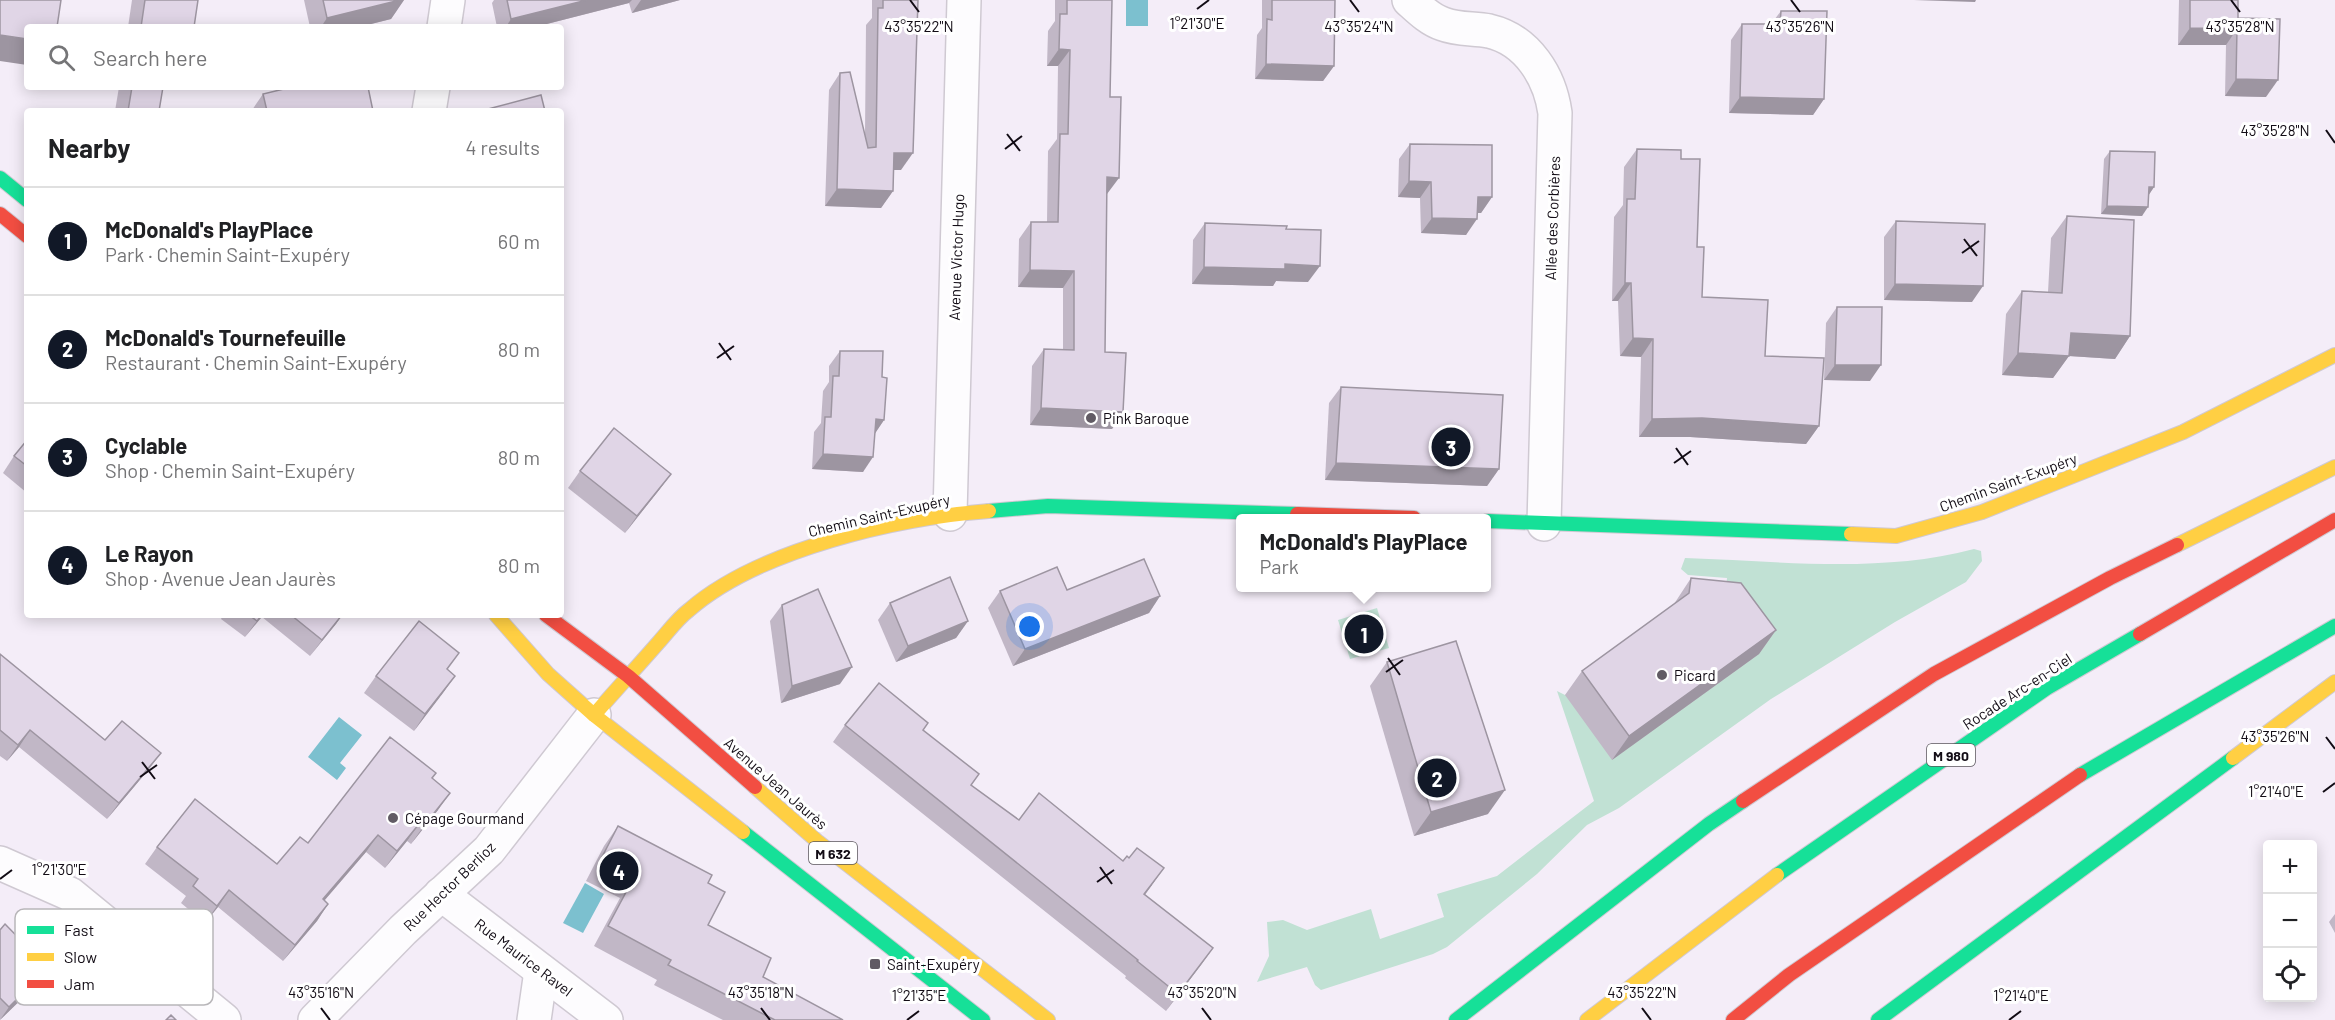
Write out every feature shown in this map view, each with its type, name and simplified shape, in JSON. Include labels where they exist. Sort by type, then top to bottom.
[{"type":"main road","points":[[0,178],[24,198]]},
{"type":"main road","points":[[0,214],[24,234]]},
{"type":"main road","name":"Chemin Saint-Exupéry","points":[[1491,521],[1896,536],[1982,512],[2107,463],[2182,432],[2335,355]]},
{"type":"main road","points":[[1456,1020],[1518,975],[1709,824],[1934,674],[2110,578],[2335,467]]},
{"type":"main road","name":"Chemin Saint-Exupéry","points":[[594,715],[688,610],[740,575],[802,550],[950,514],[1048,506],[1273,514]]},
{"type":"main road","name":"Rocade Arc-en-Ciel","points":[[1587,1020],[1753,892],[2048,688],[2335,520]]},
{"type":"main road","name":"M 632","points":[[499,618],[548,674],[594,715],[983,1020]]},
{"type":"main road","name":"M 632","points":[[550,618],[628,676]]},
{"type":"main road","points":[[1733,1020],[1789,975],[2056,789],[2335,626]]},
{"type":"main road","name":"Avenue Jean Jaurès","points":[[628,676],[817,841],[1048,1020]]},
{"type":"main road","points":[[1878,1020],[2335,682]]},
{"type":"street","points":[[444,24],[448,0]]},
{"type":"street","name":"Avenue Victor Hugo","points":[[950,514],[964,0]]},
{"type":"street","name":"Allée des Corbières","points":[[1409,0],[1424,14],[1442,24],[1489,31],[1508,38],[1525,50],[1541,70],[1552,91],[1555,113],[1544,524]]},
{"type":"street","points":[[430,108],[432,90]]},
{"type":"street","name":"Rue Hector Berlioz","points":[[315,1020],[441,894],[489,850],[594,715]]},
{"type":"street","points":[[0,863],[70,894],[88,909]]},
{"type":"street","name":"Rue Maurice Ravel","points":[[441,894],[542,971],[593,1015]]},
{"type":"street","points":[[534,1020],[542,971]]},
{"type":"street","points":[[206,1005],[224,1020]]},
{"type":"green space","points":[[1974,549],[1981,551],[1982,561],[1966,582],[1895,622],[1771,699],[1619,808],[1587,825],[1537,874],[1447,947],[1433,954],[1321,990],[1315,985],[1307,967],[1257,982],[1269,956],[1267,922],[1283,920],[1307,930],[1371,909],[1380,939],[1444,917],[1437,894],[1497,876],[1594,801],[1557,691],[1565,695],[1724,607],[1727,578],[1688,575],[1681,569],[1685,558],[1867,564],[1939,557]]},
{"type":"green space","points":[[1377,608],[1389,648],[1350,659],[1338,620]]},
{"type":"water","points":[[1126,0],[1148,0],[1148,26],[1126,26]]},
{"type":"water","points":[[339,717],[362,735],[340,763],[346,768],[337,780],[308,757]]},
{"type":"water","points":[[585,883],[604,894],[583,933],[563,923]]},
{"type":"building","points":[[0,0],[61,0],[57,24],[24,24],[24,39],[0,35]]},
{"type":"building","points":[[145,0],[198,0],[194,24],[141,24]]},
{"type":"building","points":[[323,0],[400,0],[327,18]]},
{"type":"building","points":[[507,0],[587,0],[511,19]]},
{"type":"building","points":[[883,0],[918,0],[913,153],[894,153],[893,191],[837,189],[840,73],[850,72],[868,148],[876,147],[878,8],[883,8]]},
{"type":"building","points":[[1067,0],[1112,0],[1110,97],[1121,97],[1119,178],[1107,177],[1105,352],[1126,353],[1123,412],[1041,408],[1044,349],[1074,350],[1074,271],[1030,270],[1031,222],[1058,222],[1060,134],[1068,134],[1070,50],[1059,49],[1060,14],[1067,14]]},
{"type":"building","points":[[1272,0],[1335,0],[1334,66],[1266,64],[1267,19],[1272,20]]},
{"type":"building","points":[[2190,0],[2238,0],[2238,18],[2280,19],[2278,80],[2236,79],[2237,29],[2190,28]]},
{"type":"building","points":[[1781,11],[1827,11],[1824,99],[1740,97],[1742,24],[1780,24]]},
{"type":"building","points":[[132,90],[162,90],[160,108],[128,108]]},
{"type":"building","points":[[280,90],[369,90],[372,108],[266,108],[263,94]]},
{"type":"building","points":[[541,95],[544,108],[492,108]]},
{"type":"building","points":[[1410,144],[1492,145],[1492,197],[1478,197],[1477,219],[1432,218],[1431,182],[1409,181]]},
{"type":"building","points":[[1637,149],[1681,150],[1681,159],[1700,159],[1697,247],[1704,247],[1702,297],[1768,300],[1765,356],[1824,358],[1819,426],[1702,418],[1652,419],[1653,339],[1633,338],[1631,283],[1625,283],[1627,199],[1635,199]]},
{"type":"building","points":[[2110,151],[2155,152],[2154,187],[2149,187],[2148,207],[2107,206]]},
{"type":"building","points":[[2067,216],[2134,220],[2130,336],[2071,333],[2069,356],[2018,353],[2022,291],[2062,293]]},
{"type":"building","points":[[1896,221],[1985,224],[1983,286],[1895,284]]},
{"type":"building","points":[[1205,223],[1287,226],[1286,229],[1321,230],[1320,266],[1285,264],[1285,269],[1204,267]]},
{"type":"building","points":[[1837,307],[1882,307],[1881,365],[1835,365]]},
{"type":"building","points":[[840,351],[883,351],[882,377],[887,378],[884,420],[876,419],[873,457],[823,454],[825,417],[831,417],[833,376],[839,376]]},
{"type":"building","points":[[1341,387],[1503,395],[1499,469],[1336,463]]},
{"type":"building","points":[[614,428],[671,474],[637,516],[580,471]]},
{"type":"building","points":[[24,444],[24,464],[14,456]]},
{"type":"building","points":[[1144,559],[1160,596],[1025,649],[1000,591],[1057,567],[1067,590]]},
{"type":"building","points":[[950,577],[968,621],[908,646],[890,603]]},
{"type":"building","name":"Picard","points":[[1691,578],[1741,583],[1776,630],[1629,736],[1582,671],[1689,593]]},
{"type":"building","points":[[818,589],[852,667],[792,686],[782,605]]},
{"type":"building","points":[[295,618],[340,618],[322,640]]},
{"type":"building","points":[[419,621],[459,653],[447,669],[455,676],[425,714],[376,676]]},
{"type":"building","points":[[1456,641],[1505,790],[1431,812],[1387,662]]},
{"type":"building","points":[[0,654],[105,740],[122,721],[161,753],[119,803],[30,730],[18,745],[0,730]]},
{"type":"building","points":[[879,683],[928,723],[923,730],[979,774],[971,785],[1019,820],[1039,793],[1123,861],[1127,856],[1129,858],[1137,848],[1164,868],[1144,894],[1213,948],[1178,994],[845,725]]},
{"type":"building","points":[[390,737],[436,773],[432,778],[450,793],[423,827],[419,824],[397,851],[378,835],[323,899],[328,904],[295,945],[229,890],[217,906],[193,886],[198,879],[157,847],[195,799],[277,864],[300,837],[308,843]]},
{"type":"building","points":[[618,826],[712,875],[708,883],[725,892],[708,925],[771,958],[763,977],[843,1020],[775,1020],[668,965],[671,960],[608,926],[633,879],[600,861]]},
{"type":"building","points":[[5,924],[15,934],[15,1001],[9,1007],[0,998],[0,930]]},
{"type":"building","points":[[171,1015],[176,1020],[166,1020]]},
{"type":"traffic: fast","points":[[0,178],[24,198]]},
{"type":"traffic: fast","points":[[989,511],[1048,506],[1297,514]]},
{"type":"traffic: fast","points":[[1491,521],[1851,534]]},
{"type":"traffic: fast","points":[[2080,775],[2335,626]]},
{"type":"traffic: fast","points":[[1777,875],[2047,688],[2140,634]]},
{"type":"traffic: fast","points":[[1878,1020],[2233,758]]},
{"type":"traffic: fast","points":[[1456,1020],[1709,824],[1743,801]]},
{"type":"traffic: fast","points":[[743,832],[983,1020]]},
{"type":"traffic: slow","points":[[1851,534],[1896,536],[1982,512],[2183,432],[2335,355]]},
{"type":"traffic: slow","points":[[2177,545],[2335,467]]},
{"type":"traffic: slow","points":[[594,715],[685,614],[718,589],[753,570],[831,540],[873,529],[989,511]]},
{"type":"traffic: slow","points":[[499,618],[548,674],[594,715],[743,832]]},
{"type":"traffic: slow","points":[[2233,758],[2335,682]]},
{"type":"traffic: slow","points":[[755,787],[817,841],[1048,1020]]},
{"type":"traffic: slow","points":[[1587,1020],[1777,875]]},
{"type":"traffic: jam","points":[[0,214],[24,234]]},
{"type":"traffic: jam","points":[[2140,634],[2335,520]]},
{"type":"traffic: jam","points":[[1743,801],[1934,674],[2110,578],[2177,545]]},
{"type":"traffic: jam","points":[[550,618],[628,676],[755,787]]},
{"type":"traffic: jam","points":[[1733,1020],[1789,975],[2080,775]]},
{"type":"place","name":"Pink Baroque","points":[[1091,418]]},
{"type":"place","name":"Cyclable","points":[[1451,447]]},
{"type":"place","name":"McDonald's PlayPlace","points":[[1364,634]]},
{"type":"place","name":"Picard","points":[[1662,675]]},
{"type":"place","name":"McDonald's Tournefeuille","points":[[1437,778]]},
{"type":"place","name":"Cépage Gourmand","points":[[393,818]]},
{"type":"place","name":"Le Rayon","points":[[619,871]]},
{"type":"place","name":"Saint-Exupéry","points":[[875,964]]}]
